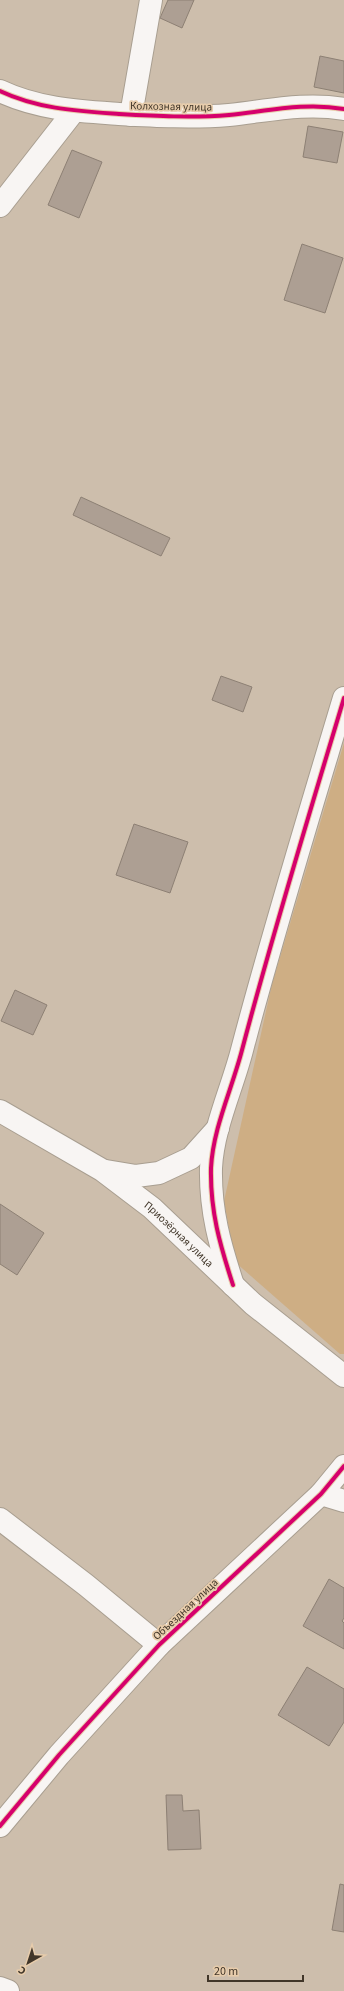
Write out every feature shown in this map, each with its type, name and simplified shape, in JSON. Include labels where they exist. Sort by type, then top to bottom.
[{"type":"street","name":"Колхозная улица","points":[[131,114],[151,0]]},
{"type":"street","name":"Колхозная улица","points":[[0,91],[18,100],[74,111],[131,114],[179,116],[229,115],[300,106],[344,109]]},
{"type":"street","points":[[0,206],[74,111]]},
{"type":"street","points":[[233,1285],[216,1232],[212,1199],[211,1167],[219,1127],[236,1072],[268,950],[344,698]]},
{"type":"street","name":"Приозёрная улица","points":[[0,1111],[102,1170],[152,1208],[254,1304],[344,1376]]},
{"type":"street","points":[[102,1170],[136,1176],[159,1173],[191,1158],[219,1127]]},
{"type":"street","name":"Объездная улица","points":[[0,1826],[59,1755],[159,1645],[321,1494],[344,1466]]},
{"type":"street","points":[[321,1494],[344,1501]]},
{"type":"street","points":[[0,1519],[86,1585],[159,1645]]},
{"type":"street","points":[[0,1988],[8,1991]]},
{"type":"shaded area","points":[[344,743],[344,1354],[340,1354],[235,1262],[224,1201],[272,984]]},
{"type":"building","points":[[168,0],[194,0],[182,28],[160,18]]},
{"type":"building","points":[[320,56],[344,61],[344,93],[314,87]]},
{"type":"building","points":[[308,126],[343,132],[337,163],[303,157]]},
{"type":"building","points":[[72,150],[102,162],[79,218],[48,205]]},
{"type":"building","points":[[302,244],[343,258],[325,313],[284,300]]},
{"type":"building","points":[[81,497],[170,538],[161,556],[73,515]]},
{"type":"building","points":[[221,676],[252,687],[243,712],[212,700]]},
{"type":"building","points":[[134,824],[188,842],[170,893],[116,875]]},
{"type":"building","points":[[15,990],[47,1005],[33,1035],[1,1021]]},
{"type":"building","points":[[0,1204],[44,1233],[17,1275],[0,1264]]},
{"type":"building","points":[[329,1579],[344,1588],[344,1618],[342,1621],[344,1623],[344,1649],[303,1626]]},
{"type":"building","points":[[307,1667],[344,1689],[344,1722],[329,1746],[278,1715]]},
{"type":"building","points":[[166,1795],[182,1795],[183,1811],[199,1810],[201,1849],[168,1850]]},
{"type":"building","points":[[340,1884],[344,1885],[344,1932],[332,1930]]},
{"type":"cycle path","points":[[0,91],[29,102],[58,108],[133,115],[229,115],[272,109],[315,106],[344,109]]},
{"type":"cycle path","points":[[233,1285],[220,1242],[214,1213],[211,1184],[212,1153],[219,1123],[238,1065],[266,962],[344,698]]},
{"type":"cycle path","points":[[0,1826],[59,1755],[159,1645],[321,1494],[344,1466]]}]
